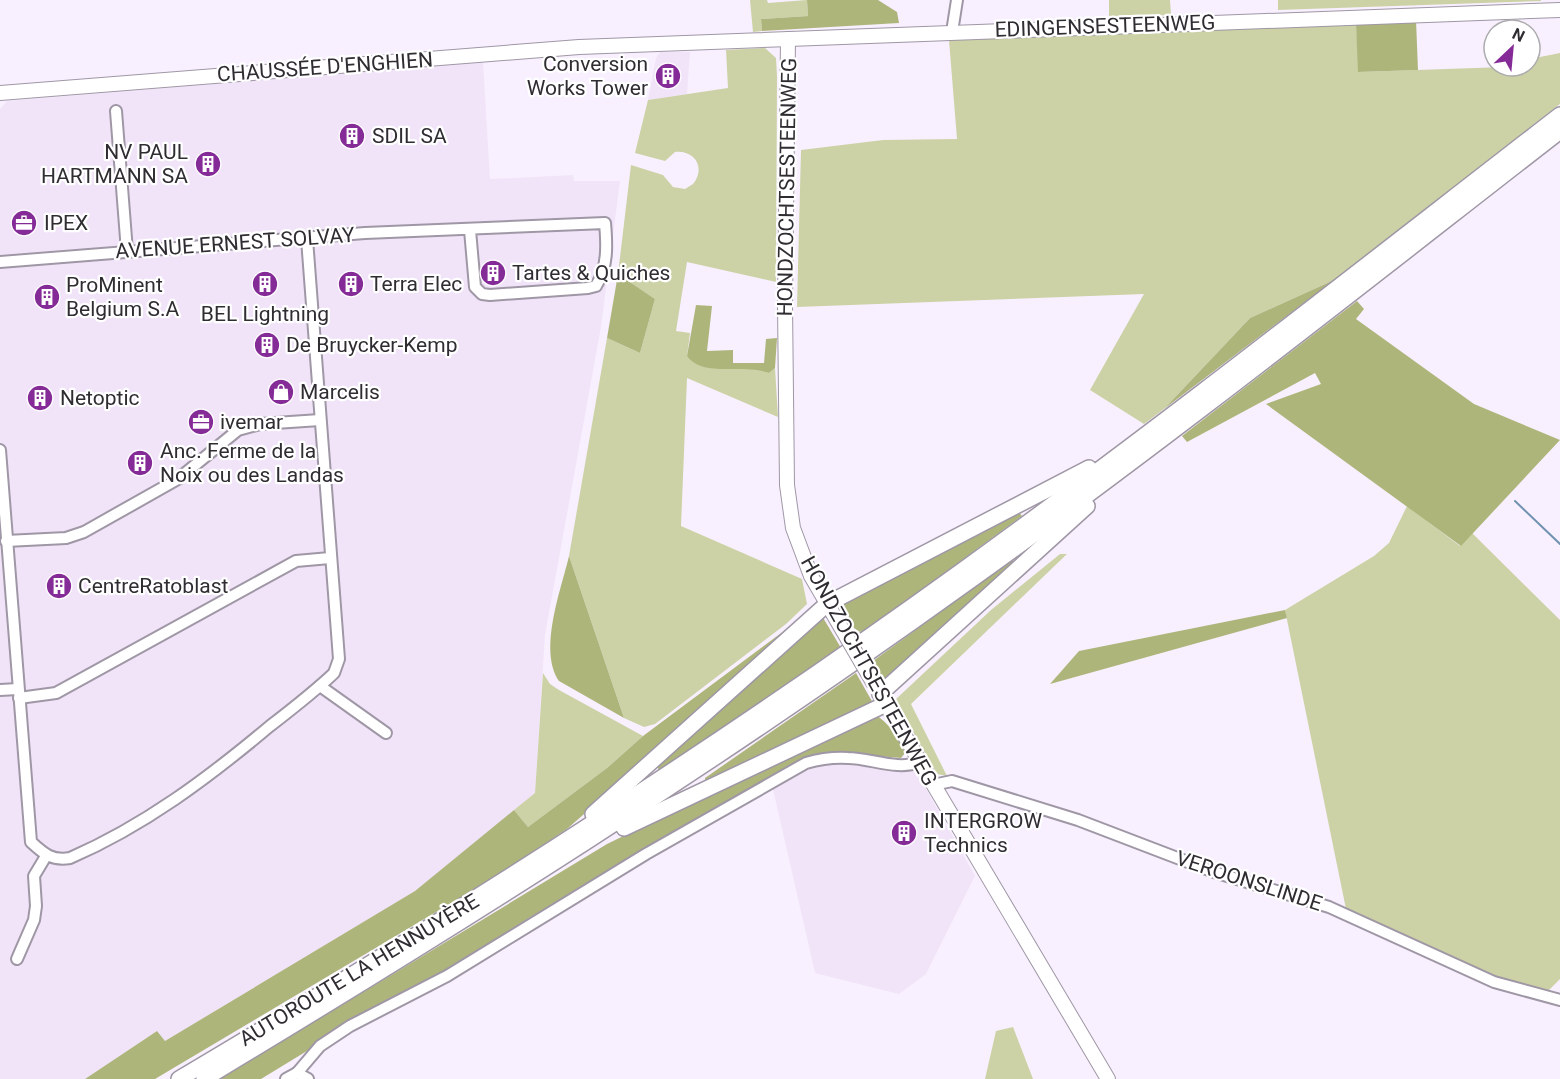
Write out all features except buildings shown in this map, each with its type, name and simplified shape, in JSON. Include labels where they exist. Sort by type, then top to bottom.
[{"type":"highway","points":[[538,868],[832,662],[1122,453],[1560,115]]},
{"type":"highway","points":[[538,868],[842,672],[1108,480],[1560,131]]},
{"type":"highway","points":[[521,871],[538,853],[579,825],[632,781],[829,608],[1091,467],[1122,453]]},
{"type":"highway","points":[[538,868],[661,810],[880,694],[1092,502],[1108,480]]},
{"type":"highway","name":"AUTOROUTE LA HENNUYÈRE","points":[[179,1079],[521,871],[538,868]]},
{"type":"highway","name":"AUTOROUTE LA HENNUYÈRE","points":[[204,1079],[538,868]]},
{"type":"main road","name":"EDINGENSESTEENWEG","points":[[650,45],[1560,10]]},
{"type":"main road","name":"HONDZOCHTSESTEENWEG","points":[[788,39],[785,305],[787,485],[793,528],[811,576],[829,608],[1108,1079]]},
{"type":"main road","name":"CHAUSSÉE D'ENGHIEN","points":[[0,93],[579,47],[650,45]]},
{"type":"street","points":[[952,32],[957,0]]},
{"type":"street","points":[[116,111],[127,251]]},
{"type":"street","name":"AVENUE ERNEST SOLVAY","points":[[0,262],[399,231],[605,223],[607,244],[604,274],[596,286],[588,288],[490,296],[482,294],[475,287],[470,230]]},
{"type":"street","points":[[0,450],[31,842],[46,856],[59,860],[70,858],[137,825],[201,781],[334,673],[339,660],[307,239]]},
{"type":"street","points":[[6,541],[66,538],[84,532],[178,479],[238,430],[260,424],[320,420]]},
{"type":"street","points":[[0,690],[19,693],[56,693],[296,561],[330,558]]},
{"type":"street","points":[[320,686],[386,733]]},
{"type":"street","points":[[286,1079],[297,1073],[320,1046],[350,1026],[447,976],[606,877],[806,763],[825,758],[850,758],[899,765],[919,762]]},
{"type":"street","name":"VEROONSLINDE","points":[[933,785],[952,781],[1078,820],[1214,872],[1329,907],[1494,982],[1560,1000]]},
{"type":"street","points":[[17,960],[35,913],[34,876],[46,856]]},
{"type":"street","points":[[297,1073],[308,1079]]},
{"type":"shaded area","points":[[660,52],[690,52],[687,94],[648,100],[656,58]]},
{"type":"shaded area","points":[[483,62],[490,179],[573,175],[574,181],[620,181],[601,327],[545,635],[535,793],[415,891],[165,1041],[157,1031],[85,1079],[0,1079],[0,109],[7,101]]},
{"type":"shaded area","points":[[826,763],[916,771],[975,876],[926,974],[899,994],[815,973],[772,785]]},
{"type":"green space","points":[[750,0],[767,0],[768,3],[807,0],[808,16],[761,19],[762,31],[753,32]]},
{"type":"green space","points":[[807,0],[878,0],[897,12],[899,23],[762,31],[761,19],[808,16]]},
{"type":"green space","points":[[1109,0],[1170,0],[1171,15],[1109,17]]},
{"type":"green space","points":[[1278,0],[1541,0],[1541,1],[1278,10]]},
{"type":"green space","points":[[1416,20],[1418,70],[1358,72],[1356,24]]},
{"type":"green space","points":[[1356,24],[1359,72],[1482,68],[1482,78],[1542,78],[1542,57],[1560,53],[1560,104],[1334,280],[1250,318],[1164,409],[1144,424],[1090,390],[1144,294],[797,307],[801,150],[883,140],[957,139],[949,40]]},
{"type":"green space","points":[[765,48],[776,58],[777,76],[776,282],[687,262],[676,331],[690,333],[687,356],[733,369],[755,368],[769,373],[775,368],[778,417],[687,378],[681,526],[802,579],[807,604],[786,624],[655,724],[644,727],[624,718],[569,556],[607,338],[640,353],[655,299],[618,274],[631,165],[663,175],[673,187],[685,189],[693,184],[697,178],[698,166],[693,157],[688,154],[675,152],[665,161],[635,153],[648,100],[728,88],[726,50]]},
{"type":"green space","points":[[618,274],[655,299],[640,353],[607,338]]},
{"type":"green space","points":[[1334,280],[1164,409],[1250,318]]},
{"type":"green space","points":[[1357,301],[1364,309],[1356,319],[1474,404],[1560,440],[1461,546],[1266,404],[1321,384],[1315,373],[1187,442],[1182,436]]},
{"type":"green space","points":[[696,305],[712,306],[707,351],[733,350],[733,363],[764,363],[766,339],[777,338],[775,368],[769,373],[747,369],[703,367],[694,363],[687,356]]},
{"type":"green space","points":[[1407,506],[1460,546],[1472,533],[1560,620],[1560,979],[1547,992],[1502,980],[1346,909],[1285,610],[1374,556],[1389,543]]},
{"type":"green space","points":[[1018,511],[1022,516],[869,628],[860,632],[854,628],[843,604]]},
{"type":"green space","points":[[1060,554],[1067,554],[911,704],[947,776],[937,774],[895,700],[991,610]]},
{"type":"green space","points":[[569,556],[624,718],[559,681],[553,668],[551,637],[553,620]]},
{"type":"green space","points":[[1012,560],[1016,564],[887,679],[883,678],[873,661]]},
{"type":"green space","points":[[1285,610],[1287,618],[1050,684],[1079,651]]},
{"type":"green space","points":[[804,616],[807,619],[567,829],[490,880],[155,1079],[85,1079],[157,1031],[165,1041],[415,891],[514,810],[528,827],[607,768],[643,736]]},
{"type":"green space","points":[[822,616],[841,648],[659,770],[656,765]]},
{"type":"green space","points":[[543,673],[550,684],[559,690],[643,736],[607,768],[528,827],[514,810],[535,793]]},
{"type":"green space","points":[[856,673],[873,703],[705,785],[705,778]]},
{"type":"green space","points":[[874,714],[884,721],[900,741],[905,753],[901,758],[834,752],[815,754],[529,918],[454,967],[343,1029],[261,1079],[220,1079],[607,844]]},
{"type":"green space","points":[[1013,1027],[1033,1079],[985,1079],[996,1031]]},
{"type":"waterway","points":[[1515,501],[1560,544]]},
{"type":"place","name":"Conversion Works Tower","points":[[668,76]]},
{"type":"place","name":"SDIL SA","points":[[352,136]]},
{"type":"place","name":"NV PAUL HARTMANN SA","points":[[208,164]]},
{"type":"place","name":"IPEX","points":[[24,223]]},
{"type":"place","name":"Tartes & Quiches","points":[[493,273]]},
{"type":"place","name":"BEL Lightning","points":[[265,284]]},
{"type":"place","name":"Terra Elec","points":[[351,284]]},
{"type":"place","name":"ProMinent Belgium S.A","points":[[47,297]]},
{"type":"place","name":"De Bruycker-Kemp","points":[[267,345]]},
{"type":"place","name":"Marcelis","points":[[281,392]]},
{"type":"place","name":"Netoptic","points":[[40,398]]},
{"type":"place","name":"ivemar","points":[[201,422]]},
{"type":"place","name":"Anc. Ferme de la Noix ou des Landas","points":[[140,463]]},
{"type":"place","name":"CentreRatoblast","points":[[59,586]]},
{"type":"place","name":"INTERGROW Technics","points":[[904,833]]}]
